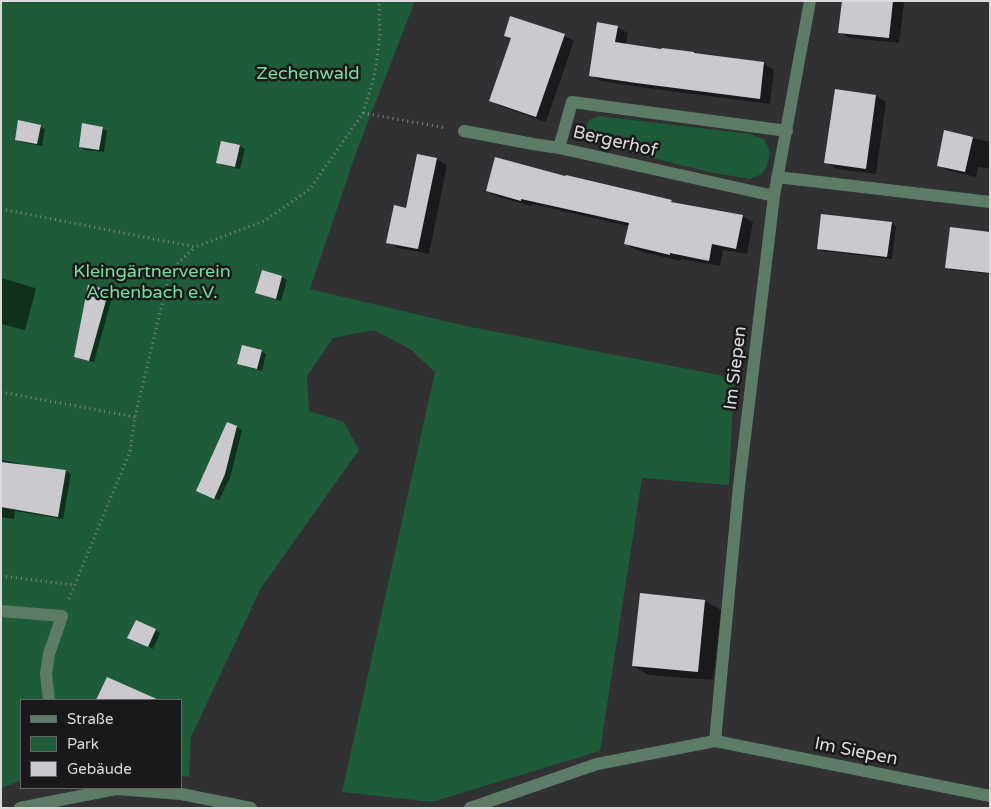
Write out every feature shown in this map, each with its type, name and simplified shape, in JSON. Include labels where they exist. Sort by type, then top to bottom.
[{"type":"street","name":"Im Siepen","points":[[715,741],[739,486],[774,196],[810,1]]},
{"type":"street","name":"Bergerhof","points":[[774,196],[559,148],[572,102],[787,130]]},
{"type":"street","points":[[464,131],[559,148]]},
{"type":"street","points":[[777,177],[990,202]]},
{"type":"street","points":[[1,611],[62,616],[49,654],[46,674],[49,699]]},
{"type":"street","name":"Im Siepen","points":[[470,808],[597,764],[715,741],[990,796]]},
{"type":"street","points":[[20,808],[78,792],[116,789],[181,794],[251,808]]},
{"type":"path","points":[[62,616],[130,451],[135,417],[170,271],[195,247],[264,221],[310,189],[363,113],[374,77],[380,36],[379,1]]},
{"type":"path","points":[[363,113],[464,131]]},
{"type":"path","points":[[1,209],[195,247]]},
{"type":"path","points":[[1,392],[135,417]]},
{"type":"path","points":[[1,576],[74,585]]},
{"type":"green space","points":[[1,1],[415,1],[356,153],[310,289],[466,326],[734,378],[729,485],[642,478],[600,751],[432,802],[342,792],[435,372],[410,349],[374,330],[333,338],[307,376],[309,411],[344,422],[359,450],[261,588],[191,737],[189,777],[182,776],[182,699],[20,699],[20,781],[1,788]]},
{"type":"green space","points":[[599,116],[750,134],[765,140],[770,152],[767,166],[762,174],[750,179],[709,172],[592,143],[584,132],[589,120]]},
{"type":"building","points":[[842,1],[893,1],[889,38],[838,33]]},
{"type":"building","points":[[510,16],[565,34],[536,117],[489,101],[511,38],[504,36]]},
{"type":"building","points":[[597,22],[618,26],[615,42],[764,62],[760,99],[589,76]]},
{"type":"building","points":[[835,89],[876,95],[866,169],[824,163]]},
{"type":"building","points":[[18,120],[41,125],[37,144],[15,140]]},
{"type":"building","points":[[82,123],[103,127],[99,150],[79,147]]},
{"type":"building","points":[[944,130],[973,137],[965,172],[937,166]]},
{"type":"building","points":[[221,141],[240,145],[235,167],[216,163]]},
{"type":"building","points":[[417,154],[437,158],[418,249],[386,243],[394,205],[406,208]]},
{"type":"building","points":[[495,157],[565,176],[672,200],[671,202],[743,215],[736,249],[712,244],[709,261],[670,253],[670,255],[624,244],[629,223],[521,199],[521,201],[486,191]]},
{"type":"building","points":[[821,214],[892,222],[887,257],[817,249]]},
{"type":"building","points":[[950,227],[990,232],[990,273],[945,268]]},
{"type":"building","points":[[262,270],[282,276],[276,299],[255,293]]},
{"type":"building","points":[[88,285],[109,290],[89,361],[74,357]]},
{"type":"building","points":[[242,345],[262,350],[257,369],[237,364]]},
{"type":"building","points":[[227,422],[237,426],[225,474],[214,499],[196,491]]},
{"type":"building","points":[[1,462],[66,470],[58,517],[1,507]]},
{"type":"building","points":[[640,593],[705,600],[698,672],[632,666]]},
{"type":"building","points":[[136,620],[156,629],[148,647],[127,638]]},
{"type":"building","points":[[107,677],[157,699],[96,699]]},
{"type":"park label","name":"Zechenwald","points":[[308,74]]},
{"type":"park label","name":"Kleingärtnerverein Achenbach e.V.","points":[[152,282]]}]
